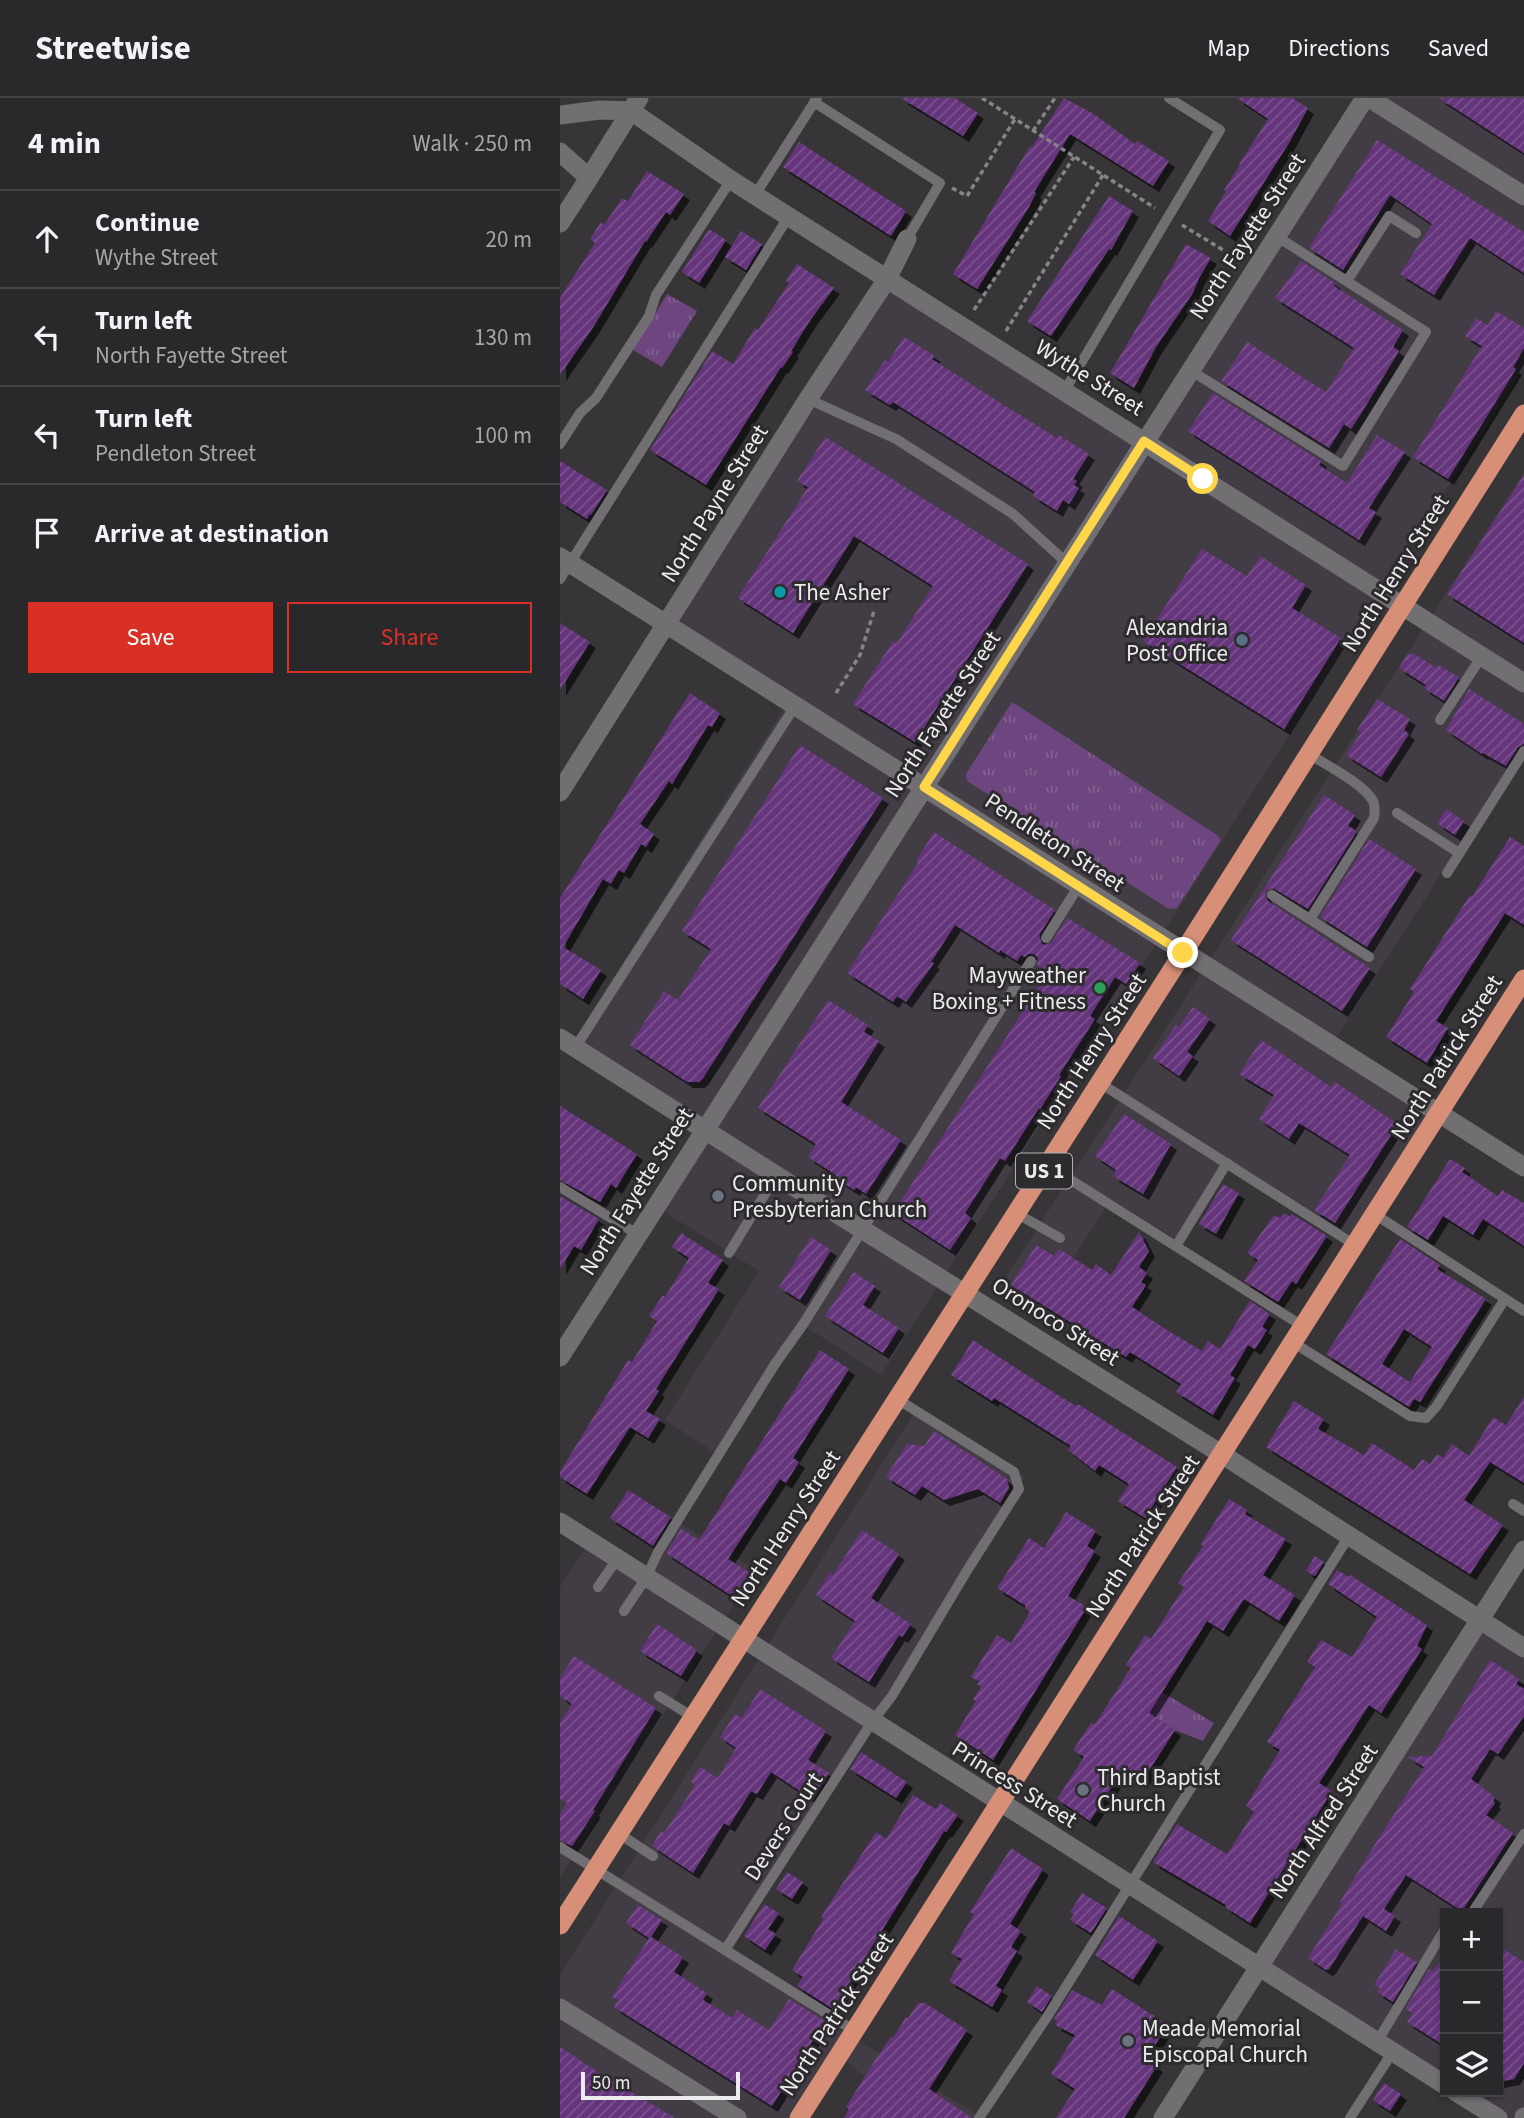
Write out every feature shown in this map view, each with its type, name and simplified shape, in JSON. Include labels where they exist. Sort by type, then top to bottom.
[{"type":"highway","name":"North Henry Street","points":[[560,1925],[1183,953],[1524,414]]},
{"type":"highway","name":"North Patrick Street","points":[[799,2118],[1524,979]]},
{"type":"street","points":[[1367,98],[1524,196]]},
{"type":"street","name":"North Fayette Street","points":[[560,1357],[1144,441],[1367,98]]},
{"type":"street","points":[[560,115],[635,104]]},
{"type":"street","points":[[560,223],[635,104]]},
{"type":"street","name":"Wythe Street","points":[[635,104],[731,180],[1524,683]]},
{"type":"street","points":[[560,152],[589,178]]},
{"type":"street","points":[[560,168],[589,178]]},
{"type":"street","name":"North Payne Street","points":[[560,792],[808,399],[887,279],[907,239]]},
{"type":"street","name":"Pendleton Street","points":[[563,566],[666,625],[1524,1167]]},
{"type":"street","name":"Oronoco Street","points":[[568,1043],[1223,1455],[1524,1648]]},
{"type":"street","name":"Princess Street","points":[[560,1522],[1440,2082]]},
{"type":"street","name":"North Alfred Street","points":[[1163,2118],[1524,1550]]},
{"type":"street","points":[[560,2008],[737,2118]]},
{"type":"street","points":[[1463,2097],[1498,2118]]},
{"type":"lane","points":[[1065,390],[1220,130],[1169,98]]},
{"type":"lane","points":[[755,195],[815,100],[940,183],[907,239]]},
{"type":"lane","points":[[560,444],[580,413],[596,398],[649,316],[656,295],[731,180]]},
{"type":"lane","points":[[563,566],[789,216]]},
{"type":"lane","points":[[1347,281],[1389,216],[1416,233]]},
{"type":"lane","points":[[1190,370],[1343,466],[1426,332],[1276,236]]},
{"type":"lane","points":[[808,399],[895,439],[918,453],[1013,514],[1066,563]]},
{"type":"lane","points":[[1440,720],[1482,656]]},
{"type":"lane","points":[[568,1043],[795,706]]},
{"type":"lane","points":[[1447,873],[1524,751]]},
{"type":"lane","points":[[1309,754],[1365,791],[1375,810],[1374,818],[1310,919]]},
{"type":"lane","points":[[1397,813],[1460,853]]},
{"type":"lane","points":[[1046,938],[1078,887]]},
{"type":"lane","points":[[1272,895],[1369,957]]},
{"type":"lane","points":[[624,1611],[646,1578],[657,1552],[672,1528],[782,1354],[804,1324],[1031,961]]},
{"type":"lane","points":[[1100,1083],[1356,1245]]},
{"type":"lane","points":[[1176,1246],[1227,1163]]},
{"type":"lane","points":[[1047,1165],[1176,1246],[1410,1416],[1426,1418],[1436,1407],[1505,1299]]},
{"type":"lane","points":[[729,1252],[776,1176]]},
{"type":"lane","points":[[560,1187],[637,1234]]},
{"type":"lane","points":[[1017,1213],[1060,1238]]},
{"type":"lane","points":[[1376,1214],[1524,1311]]},
{"type":"lane","name":"Devers Court","points":[[725,1950],[872,1722],[892,1696],[1019,1489],[1014,1472],[897,1399]]},
{"type":"lane","points":[[1513,1504],[1524,1511]]},
{"type":"lane","points":[[979,2118],[1047,2017],[1349,1536]]},
{"type":"lane","points":[[598,1587],[617,1559]]},
{"type":"lane","points":[[659,1696],[693,1717]]},
{"type":"lane","points":[[618,1833],[653,1856]]},
{"type":"lane","points":[[1475,1908],[1524,1834]]},
{"type":"lane","points":[[560,1847],[855,2031]]},
{"type":"lane","points":[[1350,2118],[1440,1939]]},
{"type":"path","points":[[982,98],[1168,217],[1255,269]]},
{"type":"path","points":[[1033,131],[1055,98]]},
{"type":"path","points":[[940,183],[967,196],[1016,119]]},
{"type":"path","points":[[964,327],[1074,157]]},
{"type":"path","points":[[996,347],[1102,175]]},
{"type":"path","points":[[836,693],[860,655],[874,611]]},
{"type":"shaded area","points":[[1365,98],[1524,98],[1524,367],[881,1375],[801,1324],[717,1454],[665,1420],[759,1271],[655,1206],[704,1128],[572,1043],[789,700],[666,622],[888,276],[1145,439]]},
{"type":"shaded area","points":[[1524,472],[1524,754],[1443,871],[1332,1044],[1440,1112],[1359,1240],[1230,1160],[1179,1241],[1111,1199],[1039,1312],[1000,1286]]},
{"type":"shaded area","points":[[917,1408],[1025,1477],[728,1944],[857,2027],[852,2036],[977,2115],[975,2118],[930,2118],[865,2077],[839,2055],[798,2118],[560,2118],[560,1975]]},
{"type":"shaded area","points":[[675,1520],[755,1570],[560,1877],[560,1587],[590,1541],[641,1573]]},
{"type":"shaded area","points":[[1480,1618],[1524,1645],[1524,2118],[1502,2118],[1468,2097],[1503,2097],[1503,1908],[1440,1908],[1440,2079],[1260,1965]]},
{"type":"green space","points":[[667,294],[697,311],[662,367],[633,350]]},
{"type":"green space","points":[[1012,702],[1217,835],[1221,840],[1177,908],[1169,909],[967,781],[966,774]]},
{"type":"green space","points":[[1128,1672],[1214,1723],[1203,1741],[1175,1730],[1116,1692]]},
{"type":"building","points":[[901,98],[955,98],[978,113],[963,136]]},
{"type":"building","points":[[1064,98],[1092,113],[1135,144],[1137,141],[1169,161],[1153,186],[1070,134],[1034,192],[1036,193],[1029,207],[977,289],[953,274],[1030,146],[1032,147]]},
{"type":"building","points":[[1237,98],[1292,98],[1308,108],[1230,236],[1208,221],[1239,164],[1268,119]]},
{"type":"building","points":[[1439,98],[1524,98],[1524,153]]},
{"type":"building","points":[[1377,140],[1524,232],[1524,273],[1470,238],[1434,295],[1400,274],[1432,224],[1390,195],[1343,270],[1309,248]]},
{"type":"building","points":[[799,142],[906,211],[891,236],[783,167]]},
{"type":"building","points":[[647,171],[684,194],[670,215],[666,212],[645,241],[594,326],[560,375],[560,298],[595,243],[590,239],[601,222],[604,225],[622,198],[628,201]]},
{"type":"building","points":[[1109,196],[1133,211],[1111,250],[1109,249],[1051,336],[1027,321]]},
{"type":"building","points":[[709,229],[726,240],[699,283],[682,272]]},
{"type":"building","points":[[741,231],[762,244],[746,270],[725,257]]},
{"type":"building","points":[[1186,244],[1211,258],[1193,293],[1156,347],[1134,388],[1110,373]]},
{"type":"building","points":[[1301,261],[1335,283],[1334,286],[1403,330],[1393,347],[1399,351],[1362,412],[1351,429],[1344,424],[1329,448],[1221,381],[1247,342],[1326,392],[1354,348],[1275,298]]},
{"type":"building","points":[[797,264],[834,288],[811,319],[791,351],[793,352],[706,485],[650,450],[712,351],[733,364],[755,328],[758,330],[789,283],[786,281]]},
{"type":"building","points":[[1496,311],[1524,328],[1524,348],[1513,367],[1516,369],[1448,479],[1413,457],[1482,346],[1465,336],[1476,318],[1488,325]]},
{"type":"building","points":[[904,337],[935,356],[932,359],[1002,404],[1089,454],[1073,479],[1077,481],[1074,485],[1079,488],[1069,504],[1063,500],[1057,511],[1033,496],[1035,492],[893,402],[890,405],[865,390]]},
{"type":"building","points":[[1213,393],[1321,461],[1319,465],[1347,483],[1377,435],[1405,452],[1369,508],[1376,512],[1359,540],[1188,431]]},
{"type":"building","name":"The Asher","points":[[825,437],[1028,564],[915,742],[853,704],[893,641],[897,643],[933,586],[854,536],[793,633],[738,598],[808,487],[797,481]]},
{"type":"building","points":[[560,461],[607,490],[587,519],[560,502]]},
{"type":"building","points":[[1524,475],[1524,643],[1447,594]]},
{"type":"building","name":"Alexandria Post Office","points":[[1202,549],[1247,576],[1260,556],[1306,585],[1292,608],[1341,638],[1284,729],[1143,641]]},
{"type":"building","points":[[560,623],[590,642],[560,690]]},
{"type":"building","points":[[1415,654],[1436,668],[1438,665],[1459,677],[1444,701],[1424,688],[1426,685],[1399,668],[1407,655]]},
{"type":"building","points":[[1469,689],[1524,724],[1524,744],[1518,747],[1506,766],[1446,730]]},
{"type":"building","points":[[690,693],[720,713],[712,727],[708,725],[672,784],[669,781],[640,824],[654,834],[646,847],[641,844],[624,873],[619,870],[611,884],[603,879],[563,947],[601,970],[583,999],[560,984],[560,898]]},
{"type":"building","points":[[1377,699],[1410,719],[1404,730],[1409,734],[1381,777],[1346,755],[1361,732],[1357,730]]},
{"type":"building","points":[[800,745],[883,798],[703,1078],[699,1082],[687,1082],[630,1045],[664,991],[678,1000],[711,949],[682,931]]},
{"type":"building","points":[[1324,795],[1355,815],[1348,826],[1357,831],[1308,909],[1273,888],[1266,890],[1265,895],[1268,901],[1370,968],[1342,1011],[1231,940]]},
{"type":"building","points":[[1446,809],[1464,821],[1455,835],[1437,823]]},
{"type":"building","points":[[934,832],[1055,910],[1039,935],[1042,944],[1052,942],[1067,918],[1140,963],[1126,984],[1115,977],[1090,1016],[1095,1019],[1059,1075],[1061,1076],[1005,1161],[1000,1158],[965,1213],[971,1218],[950,1250],[893,1213],[1048,972],[1037,965],[1038,958],[1034,954],[1025,957],[1021,955],[1017,961],[1000,950],[999,953],[955,925],[931,962],[934,963],[906,1002],[897,996],[893,1002],[847,973],[918,863],[916,861]]},
{"type":"building","points":[[1510,837],[1524,846],[1524,925],[1505,913],[1436,1021],[1448,1028],[1427,1063],[1386,1037],[1414,992],[1410,989]]},
{"type":"building","points":[[1369,839],[1416,869],[1367,947],[1320,917]]},
{"type":"building","points":[[828,1000],[868,1025],[864,1032],[879,1041],[841,1102],[901,1140],[866,1194],[856,1187],[854,1190],[808,1157],[816,1144],[758,1108]]},
{"type":"building","points":[[1193,1007],[1210,1019],[1187,1052],[1193,1056],[1179,1076],[1153,1058],[1176,1025],[1179,1027]]},
{"type":"building","points":[[1261,1040],[1331,1087],[1335,1082],[1398,1124],[1335,1223],[1314,1210],[1350,1155],[1299,1123],[1289,1139],[1259,1119],[1274,1095],[1239,1074]]},
{"type":"building","points":[[560,1106],[637,1154],[616,1188],[611,1184],[600,1202],[560,1180]]},
{"type":"building","points":[[1124,1114],[1171,1144],[1143,1194],[1113,1176],[1116,1170],[1095,1156]]},
{"type":"building","points":[[1450,1159],[1465,1168],[1462,1172],[1498,1196],[1502,1190],[1524,1203],[1524,1246],[1483,1219],[1473,1235],[1443,1216],[1428,1240],[1407,1227]]},
{"type":"building","points":[[1223,1184],[1239,1193],[1216,1234],[1199,1224]]},
{"type":"building","points":[[560,1196],[599,1219],[581,1250],[574,1246],[560,1269]]},
{"type":"building","points":[[1284,1213],[1290,1217],[1292,1214],[1327,1236],[1296,1284],[1292,1281],[1278,1302],[1244,1281],[1258,1260],[1247,1253],[1274,1215],[1280,1218]]},
{"type":"building","points":[[1139,1232],[1149,1251],[1139,1267],[1147,1273],[1141,1282],[1146,1285],[1132,1307],[1167,1330],[1202,1351],[1208,1341],[1220,1349],[1250,1301],[1270,1314],[1262,1327],[1267,1330],[1255,1349],[1248,1345],[1230,1375],[1235,1378],[1213,1415],[1176,1392],[1181,1384],[1130,1352],[1126,1357],[1011,1285],[1036,1245],[1054,1256],[1059,1249],[1092,1270],[1096,1264],[1111,1275]]},
{"type":"building","points":[[681,1233],[723,1260],[708,1283],[719,1289],[656,1389],[659,1391],[646,1411],[660,1419],[648,1438],[630,1427],[587,1494],[560,1477],[560,1472],[628,1360],[632,1362],[657,1321],[649,1316],[663,1295],[665,1297],[689,1258],[672,1247]]},
{"type":"building","points":[[811,1237],[831,1250],[800,1300],[779,1287]]},
{"type":"building","points":[[1400,1239],[1440,1265],[1437,1269],[1486,1299],[1420,1402],[1414,1399],[1409,1407],[1326,1354]],"holes":[[[1404,1329],[1432,1347],[1410,1382],[1382,1364]]]},
{"type":"building","points":[[854,1272],[875,1286],[863,1305],[899,1328],[883,1353],[825,1316]]},
{"type":"building","points":[[973,1340],[1177,1467],[1145,1518],[1118,1501],[1129,1484],[1099,1465],[1095,1471],[1068,1450],[1071,1446],[994,1398],[992,1401],[951,1375]]},
{"type":"building","points":[[820,1350],[849,1369],[793,1458],[799,1462],[786,1483],[780,1479],[728,1559],[750,1573],[737,1592],[729,1594],[666,1553],[681,1529],[699,1540]]},
{"type":"building","points":[[1524,1397],[1524,1483],[1490,1462],[1464,1500],[1503,1525],[1470,1574],[1266,1447],[1294,1401],[1324,1419],[1318,1429],[1364,1455],[1372,1443],[1414,1470],[1422,1459],[1430,1464],[1437,1454],[1443,1458],[1452,1444],[1469,1456],[1493,1417],[1506,1425]]},
{"type":"building","points":[[934,1431],[1007,1479],[1009,1488],[1000,1503],[978,1489],[944,1500],[922,1486],[915,1495],[886,1477],[907,1444],[924,1446]]},
{"type":"building","points":[[628,1490],[671,1517],[653,1546],[610,1518]]},
{"type":"building","points":[[1229,1499],[1247,1510],[1245,1514],[1286,1539],[1263,1575],[1295,1595],[1279,1621],[1244,1599],[1223,1631],[1207,1621],[1149,1713],[1175,1730],[1141,1783],[1122,1771],[1090,1821],[1057,1799],[1084,1757],[1073,1750],[1091,1723],[1095,1724],[1131,1668],[1126,1665],[1145,1635],[1151,1639],[1184,1587],[1178,1583],[1203,1546],[1201,1544]]},
{"type":"building","points":[[1066,1512],[1096,1531],[1087,1546],[1095,1551],[1068,1596],[1087,1607],[993,1760],[955,1735],[976,1701],[973,1699],[981,1687],[977,1684],[979,1681],[971,1677],[997,1635],[1011,1643],[1030,1612],[1026,1606],[997,1588],[1029,1538],[1044,1548]]},
{"type":"building","points":[[862,1530],[899,1554],[871,1598],[911,1624],[902,1637],[899,1635],[869,1682],[831,1658],[855,1621],[816,1595],[830,1572],[833,1575]]},
{"type":"building","points":[[1315,1556],[1324,1562],[1315,1576],[1306,1571]]},
{"type":"building","points":[[1337,1570],[1349,1577],[1350,1575],[1427,1625],[1417,1646],[1422,1649],[1381,1713],[1369,1705],[1319,1783],[1332,1791],[1250,1923],[1225,1907],[1226,1905],[1153,1862],[1177,1824],[1227,1854],[1254,1812],[1246,1806],[1280,1750],[1267,1742],[1315,1667],[1307,1662],[1321,1640],[1352,1657],[1377,1617],[1328,1584]]},
{"type":"building","points":[[657,1624],[697,1650],[681,1676],[640,1651]]},
{"type":"building","points":[[574,1656],[656,1708],[572,1846],[560,1840],[560,1814],[567,1803],[560,1799],[560,1723],[572,1704],[560,1696],[560,1678]]},
{"type":"building","points":[[1490,1660],[1519,1679],[1516,1684],[1524,1689],[1524,1716],[1498,1754],[1490,1749],[1471,1779],[1495,1797],[1495,1803],[1486,1815],[1513,1833],[1464,1908],[1457,1908],[1406,1875],[1384,1909],[1395,1916],[1386,1931],[1363,1916],[1326,1970],[1308,1958],[1424,1767],[1408,1757],[1432,1756]]},
{"type":"building","points":[[760,1689],[826,1731],[808,1760],[829,1773],[812,1799],[771,1772],[757,1794],[751,1791],[729,1826],[724,1823],[693,1873],[652,1846],[661,1831],[664,1833],[695,1785],[691,1782],[700,1767],[718,1778],[736,1748],[720,1737],[735,1714],[742,1718]]},
{"type":"building","points":[[861,1752],[907,1782],[896,1798],[850,1769]]},
{"type":"building","points":[[913,1795],[936,1809],[940,1803],[958,1815],[946,1832],[944,1831],[833,2009],[797,1986],[803,1977],[792,1970],[823,1919],[821,1917],[876,1832],[886,1839]]},
{"type":"building","points":[[1011,1848],[1043,1869],[1010,1924],[1021,1931],[1011,1947],[1017,1951],[996,1986],[1002,1990],[992,2007],[949,1981],[962,1959],[951,1953],[974,1914],[970,1912]]},
{"type":"building","points":[[787,1872],[803,1882],[792,1899],[776,1889]]},
{"type":"building","points":[[1082,1893],[1107,1908],[1091,1933],[1070,1920],[1074,1914],[1070,1912]]},
{"type":"building","points":[[764,1904],[779,1913],[768,1929],[776,1934],[765,1950],[744,1936]]},
{"type":"building","points":[[638,1905],[662,1920],[651,1937],[683,1957],[674,1972],[707,1993],[703,2000],[732,2018],[737,2010],[769,2030],[789,1999],[825,2021],[772,2106],[614,2007],[618,2000],[612,1997],[649,1938],[626,1923]]},
{"type":"building","points":[[1119,1916],[1158,1941],[1133,1980],[1095,1955]]},
{"type":"building","points":[[1396,1949],[1417,1962],[1393,2002],[1377,1992],[1380,1988],[1374,1985]]},
{"type":"building","points":[[1503,1949],[1524,1962],[1524,2063],[1514,2079],[1503,2081]]},
{"type":"building","points":[[1440,1961],[1440,2043],[1407,2022],[1412,2013],[1405,2009],[1429,1969],[1433,1972]]},
{"type":"building","points":[[1037,1986],[1052,1996],[1042,2012],[1027,2002]]},
{"type":"building","points":[[1112,1989],[1168,2025],[1146,2059],[1157,2066],[1124,2118],[1056,2118],[1075,2089],[1051,2074],[1075,2035],[1055,2025],[1057,2021],[1054,2019],[1072,1990],[1102,2005]]},
{"type":"building","points":[[918,2003],[925,2003],[967,2030],[929,2089],[972,2118],[844,2118],[849,2109],[846,2107],[877,2057]]},
{"type":"building","points":[[560,2047],[601,2074],[675,2118],[560,2118]]},
{"type":"building","points":[[1384,2083],[1401,2094],[1390,2111],[1373,2100]]},
{"type":"place","name":"The Asher","points":[[780,592]]},
{"type":"place","name":"Alexandria Post Office","points":[[1242,640]]},
{"type":"place","name":"Mayweather Boxing + Fitness","points":[[1100,988]]},
{"type":"place","name":"Community Presbyterian Church","points":[[718,1196]]},
{"type":"place","name":"Third Baptist Church","points":[[1083,1790]]},
{"type":"place","name":"Meade Memorial Episcopal Church","points":[[1128,2041]]},
{"type":"route","points":[[1183,953],[924,787],[1144,441],[1203,479]]}]
